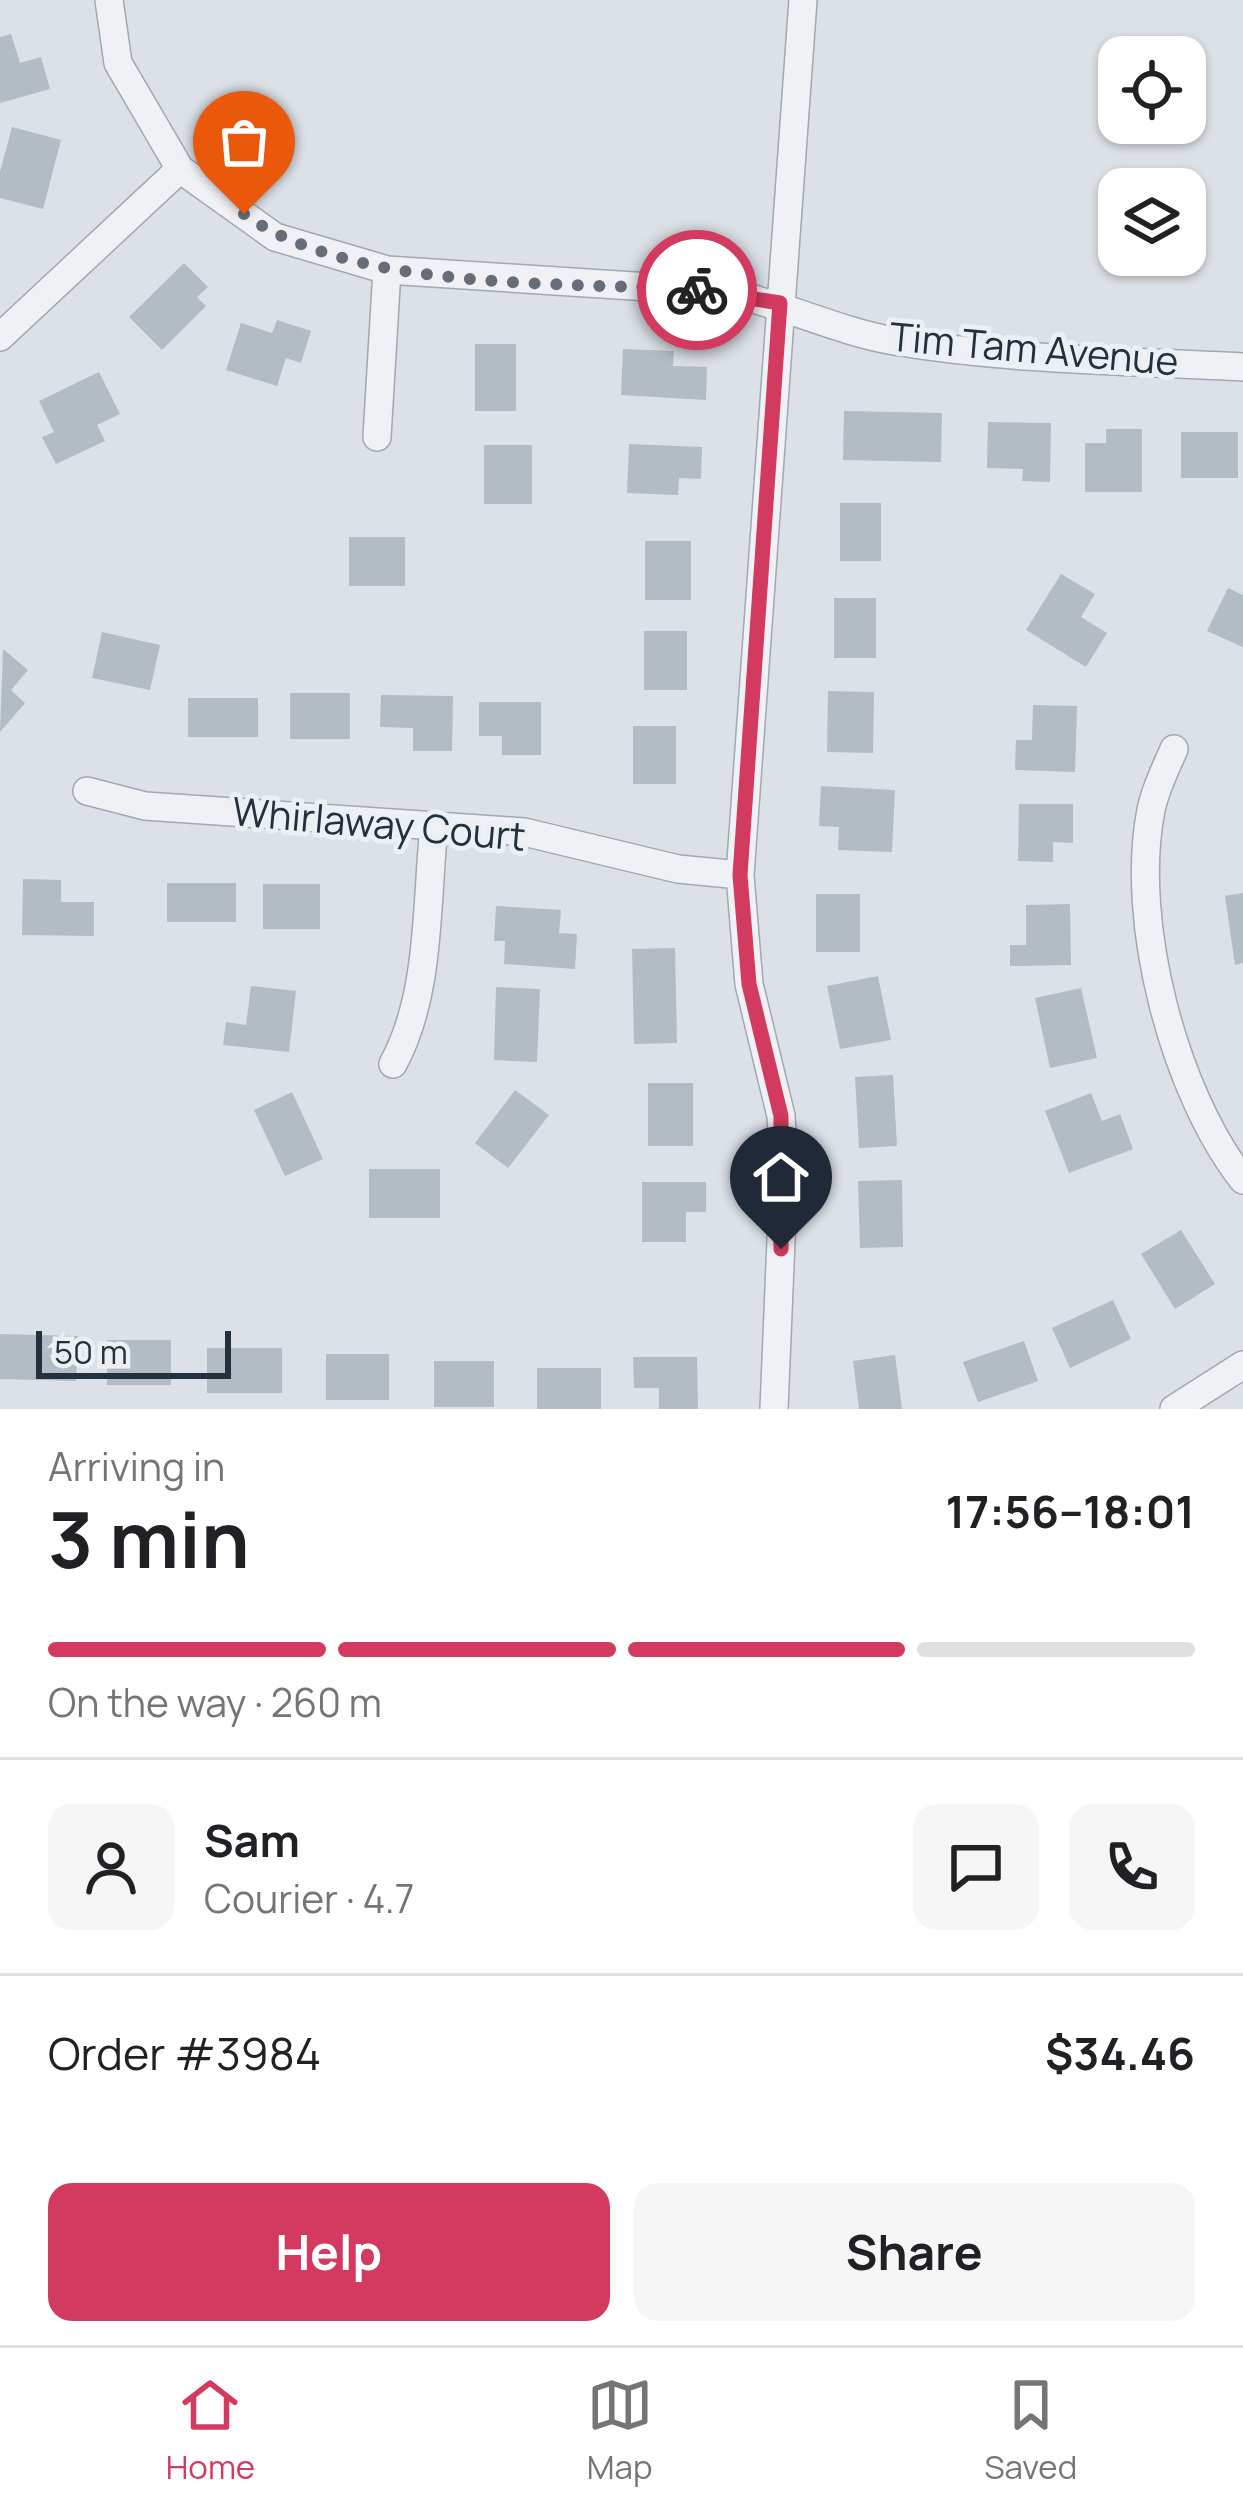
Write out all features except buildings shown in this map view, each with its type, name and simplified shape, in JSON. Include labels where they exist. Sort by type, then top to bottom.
[{"type":"street","name":"Tim Tam Avenue","points":[[109,0],[118,63],[180,169],[275,237],[387,270],[726,292],[780,303],[889,340],[1026,356],[1243,368]]},
{"type":"street","points":[[774,1409],[784,1168],[781,1116],[749,984],[740,875],[803,0]]},
{"type":"street","points":[[0,337],[180,169]]},
{"type":"street","points":[[377,437],[387,270]]},
{"type":"street","points":[[1174,748],[1151,809],[1147,883],[1157,982],[1187,1075],[1226,1158],[1243,1180]]},
{"type":"street","name":"Whirlaway Court","points":[[87,791],[145,806],[524,832],[678,869],[740,875]]},
{"type":"street","points":[[393,1064],[410,1034],[434,826]]},
{"type":"street","points":[[1174,1409],[1243,1365]]},
{"type":"way so far","points":[[244,214],[275,237],[387,270],[697,290]]},
{"type":"route","points":[[697,290],[780,303],[758,676],[740,875],[749,984],[781,1116],[781,1249]]}]
